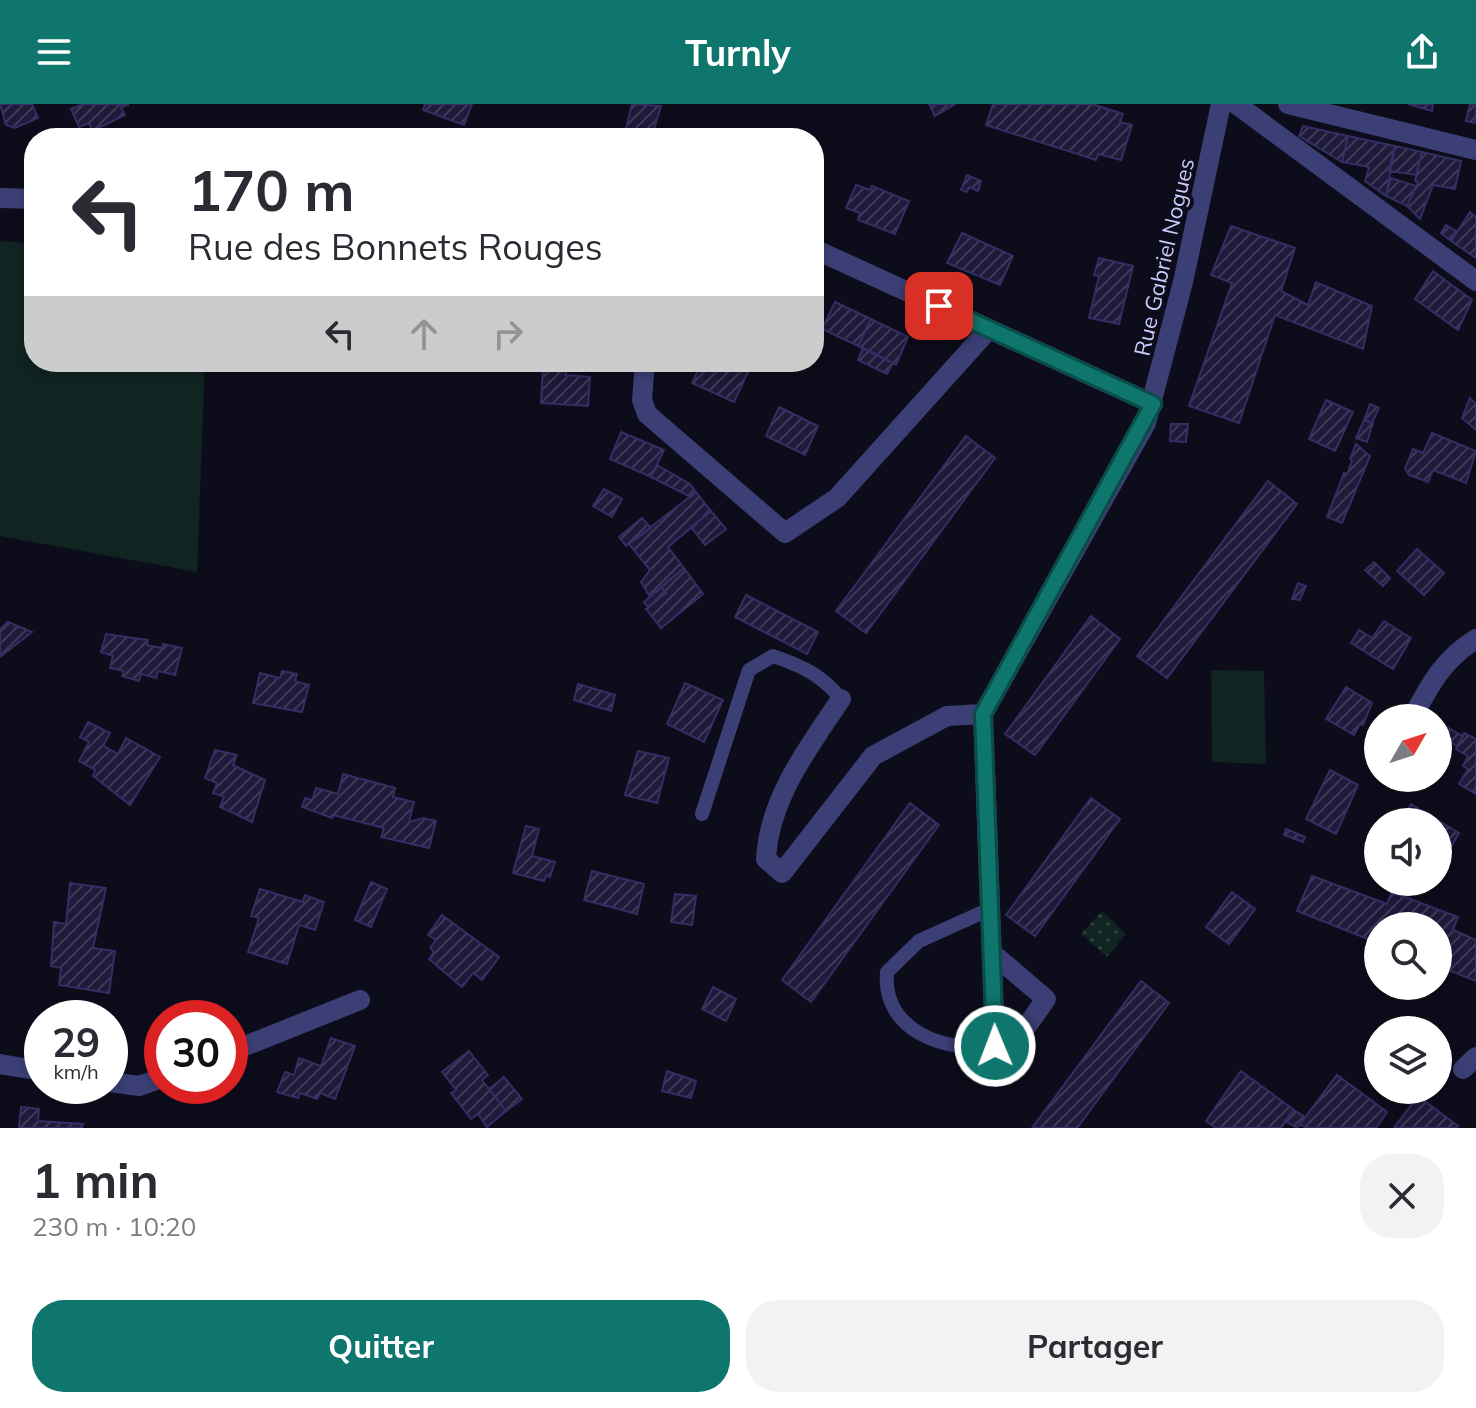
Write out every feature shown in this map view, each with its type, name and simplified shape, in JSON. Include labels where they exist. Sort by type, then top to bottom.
[{"type":"street","name":"Rue Gabriel Nogues","points":[[983,714],[1153,404],[1215,147],[1221,104]]},
{"type":"street","points":[[1236,104],[1476,281]]},
{"type":"street","points":[[1288,104],[1476,150]]},
{"type":"street","points":[[0,198],[24,199]]},
{"type":"street","points":[[824,254],[1153,404]]},
{"type":"street","points":[[644,372],[642,400],[647,414],[785,533],[837,498],[989,329]]},
{"type":"street","points":[[1419,704],[1436,673],[1455,651],[1476,639]]},
{"type":"street","points":[[841,699],[796,764],[767,832],[766,859],[782,873],[873,756],[947,716],[983,714],[996,1070],[1046,999],[992,953]]},
{"type":"street","points":[[248,1045],[360,1000]]},
{"type":"street","points":[[0,1064],[24,1068]]},
{"type":"lane","points":[[702,814],[749,670],[773,656],[801,665],[826,679],[841,699]]},
{"type":"lane","points":[[990,909],[919,941],[887,972],[885,995],[904,1023],[935,1043],[976,1048],[995,1046]]},
{"type":"green space","points":[[0,241],[24,242],[24,372],[205,372],[197,572],[0,536]]},
{"type":"green space","points":[[1211,670],[1264,671],[1266,764],[1212,762]]},
{"type":"green space","points":[[1102,911],[1126,934],[1107,957],[1081,934]]},
{"type":"building","points":[[0,104],[32,104],[38,118],[15,128],[6,125]]},
{"type":"building","points":[[83,104],[128,104],[121,107],[125,115],[98,128],[91,128],[89,123],[79,127],[71,109]]},
{"type":"building","points":[[425,104],[472,104],[464,125],[423,110]]},
{"type":"building","points":[[632,104],[661,106],[654,128],[626,128]]},
{"type":"building","points":[[929,104],[955,104],[935,116]]},
{"type":"building","points":[[993,104],[1092,104],[1123,114],[1120,122],[1132,125],[1121,160],[1098,154],[1096,160],[986,125]]},
{"type":"building","points":[[1408,104],[1433,104],[1432,111]]},
{"type":"building","points":[[1470,104],[1476,104],[1476,123],[1466,121]]},
{"type":"building","points":[[1303,126],[1348,136],[1342,162],[1299,136]]},
{"type":"building","points":[[1348,136],[1395,146],[1386,196],[1365,181],[1369,167],[1342,162]]},
{"type":"building","points":[[1395,146],[1422,152],[1416,175],[1389,171]]},
{"type":"building","points":[[1422,152],[1461,161],[1455,189],[1433,185],[1420,219],[1407,206],[1418,182],[1415,181]]},
{"type":"building","points":[[967,175],[981,181],[978,191],[969,187],[967,192],[961,190]]},
{"type":"building","points":[[1391,178],[1416,186],[1407,206],[1386,196]]},
{"type":"building","points":[[856,185],[870,190],[872,186],[909,201],[895,234],[858,220],[860,213],[846,208]]},
{"type":"building","points":[[1470,212],[1476,217],[1476,258],[1451,241]]},
{"type":"building","points":[[1446,225],[1456,231],[1451,241],[1441,233]]},
{"type":"building","points":[[1231,226],[1295,248],[1281,291],[1308,305],[1316,282],[1372,306],[1363,349],[1275,315],[1239,423],[1189,406],[1232,283],[1211,275]]},
{"type":"building","points":[[962,233],[1013,256],[1000,285],[947,263]]},
{"type":"building","points":[[1099,258],[1133,266],[1119,324],[1089,318],[1099,276],[1094,275]]},
{"type":"building","points":[[1433,271],[1472,300],[1458,330],[1415,299]]},
{"type":"building","points":[[835,302],[871,319],[858,346],[824,330]]},
{"type":"building","points":[[871,319],[908,337],[896,365],[858,346]]},
{"type":"building","points":[[863,348],[893,363],[887,374],[858,360]]},
{"type":"building","points":[[543,372],[566,372],[566,375],[590,377],[588,406],[541,403]]},
{"type":"building","points":[[697,372],[748,372],[734,402],[692,383]]},
{"type":"building","points":[[1470,398],[1476,404],[1476,430],[1462,418]]},
{"type":"building","points":[[1326,400],[1353,412],[1335,451],[1309,439]]},
{"type":"building","points":[[1370,404],[1379,408],[1372,423],[1364,420]]},
{"type":"building","points":[[779,407],[818,426],[805,455],[766,436]]},
{"type":"building","points":[[1364,420],[1373,423],[1367,442],[1356,438]]},
{"type":"building","points":[[1171,424],[1188,424],[1186,442],[1170,441]]},
{"type":"building","points":[[621,432],[664,450],[651,477],[610,459]]},
{"type":"building","points":[[1432,433],[1476,451],[1466,483],[1433,470],[1428,482],[1409,475],[1405,469],[1413,449],[1423,453]]},
{"type":"building","points":[[966,436],[995,458],[866,633],[836,611]]},
{"type":"building","points":[[1356,444],[1370,456],[1342,523],[1327,517],[1344,473],[1347,474]]},
{"type":"building","points":[[657,465],[690,484],[696,492],[691,497],[651,477]]},
{"type":"building","points":[[1268,481],[1297,504],[1167,678],[1137,656]]},
{"type":"building","points":[[604,489],[622,499],[612,517],[593,506]]},
{"type":"building","points":[[696,492],[711,511],[668,547],[684,568],[650,597],[641,582],[650,570],[629,544]]},
{"type":"building","points":[[711,511],[726,529],[705,545],[691,527]]},
{"type":"building","points":[[642,518],[651,528],[626,546],[619,537]]},
{"type":"building","points":[[1417,549],[1444,573],[1424,595],[1397,571]]},
{"type":"building","points":[[1374,562],[1390,578],[1383,586],[1365,570]]},
{"type":"building","points":[[684,568],[703,594],[661,628],[646,609],[666,593],[661,587]]},
{"type":"building","points":[[1298,583],[1306,586],[1300,600],[1292,599]]},
{"type":"building","points":[[661,587],[666,593],[648,607],[644,602]]},
{"type":"building","points":[[746,595],[818,632],[807,654],[735,617]]},
{"type":"building","points":[[1091,616],[1120,639],[1035,755],[1005,734]]},
{"type":"building","points":[[1384,621],[1411,638],[1393,669],[1351,643],[1359,630],[1372,638]]},
{"type":"building","points":[[8,622],[32,632],[0,657],[0,629]]},
{"type":"building","points":[[106,634],[148,640],[147,645],[162,648],[163,644],[182,648],[175,675],[158,671],[156,678],[141,674],[139,681],[122,676],[124,671],[110,668],[113,656],[101,652]]},
{"type":"building","points":[[282,671],[297,674],[295,681],[309,685],[302,712],[253,703],[260,673],[280,678]]},
{"type":"building","points":[[685,683],[723,700],[704,742],[667,724]]},
{"type":"building","points":[[578,684],[615,695],[611,711],[574,700]]},
{"type":"building","points":[[1346,687],[1372,703],[1364,704],[1364,723],[1354,735],[1326,719]]},
{"type":"building","points":[[88,722],[110,733],[103,746],[118,754],[126,738],[160,757],[130,805],[93,776],[95,770],[79,761],[89,742],[80,737]]},
{"type":"building","points":[[1452,730],[1463,736],[1457,746],[1452,743]]},
{"type":"building","points":[[1464,733],[1476,739],[1476,794],[1459,784],[1468,769],[1463,766],[1468,756],[1456,749]]},
{"type":"building","points":[[215,750],[237,755],[233,765],[265,780],[252,822],[220,807],[224,797],[213,793],[217,783],[205,778]]},
{"type":"building","points":[[638,751],[669,758],[657,803],[625,795]]},
{"type":"building","points":[[1330,770],[1358,785],[1336,834],[1306,819]]},
{"type":"building","points":[[343,774],[395,788],[393,797],[414,802],[409,822],[423,818],[436,821],[429,848],[381,837],[384,828],[333,815],[332,818],[302,807],[305,798],[312,800],[316,788],[338,794]]},
{"type":"building","points":[[1091,798],[1120,819],[1035,936],[1006,915]]},
{"type":"building","points":[[910,803],[939,825],[811,1002],[782,980]]},
{"type":"building","points":[[526,826],[539,829],[532,856],[555,862],[550,877],[546,876],[544,881],[513,873]]},
{"type":"building","points":[[1286,829],[1305,837],[1303,842],[1284,835]]},
{"type":"building","points":[[1452,829],[1459,833],[1452,845]]},
{"type":"building","points":[[592,871],[644,884],[637,914],[584,900]]},
{"type":"building","points":[[1312,876],[1387,904],[1390,896],[1403,896],[1445,912],[1364,912],[1364,937],[1297,911]]},
{"type":"building","points":[[371,882],[387,889],[371,927],[355,920]]},
{"type":"building","points":[[70,883],[106,888],[93,948],[115,951],[109,993],[59,985],[61,968],[51,966],[54,922],[66,924]]},
{"type":"building","points":[[260,889],[303,902],[305,895],[324,902],[315,930],[299,925],[287,964],[248,952],[259,918],[251,916]]},
{"type":"building","points":[[1232,892],[1255,909],[1229,944],[1206,927]]},
{"type":"building","points":[[675,894],[696,896],[692,925],[671,922]]},
{"type":"building","points":[[442,915],[499,957],[482,980],[473,973],[462,987],[429,959],[434,952],[430,948],[436,940],[428,935]]},
{"type":"building","points":[[1452,915],[1458,917],[1453,930],[1476,940],[1476,981],[1452,972]]},
{"type":"building","points":[[1141,981],[1169,1003],[1077,1128],[1032,1128]]},
{"type":"building","points":[[713,987],[736,999],[726,1021],[702,1009]]},
{"type":"building","points":[[331,1038],[355,1046],[335,1099],[320,1093],[317,1099],[300,1093],[298,1098],[277,1092],[285,1072],[294,1075],[299,1058],[321,1066]]},
{"type":"building","points":[[469,1051],[488,1075],[482,1080],[506,1111],[487,1127],[478,1114],[471,1119],[451,1093],[456,1090],[442,1072]]},
{"type":"building","points":[[667,1071],[696,1081],[691,1098],[662,1091]]},
{"type":"building","points":[[1241,1071],[1294,1110],[1281,1128],[1216,1128],[1206,1121]]},
{"type":"building","points":[[1337,1075],[1364,1095],[1364,1104],[1376,1104],[1387,1112],[1376,1128],[1306,1128],[1300,1124]]},
{"type":"building","points":[[504,1077],[522,1099],[506,1111],[489,1089]]},
{"type":"building","points":[[1412,1104],[1429,1104],[1458,1126],[1457,1128],[1394,1128]]},
{"type":"building","points":[[21,1107],[39,1109],[38,1121],[83,1124],[82,1128],[19,1128]]},
{"type":"building","points":[[1294,1110],[1305,1117],[1297,1128],[1285,1121]]},
{"type":"route","points":[[939,306],[1153,404],[1146,423],[983,714],[995,1046]]}]
